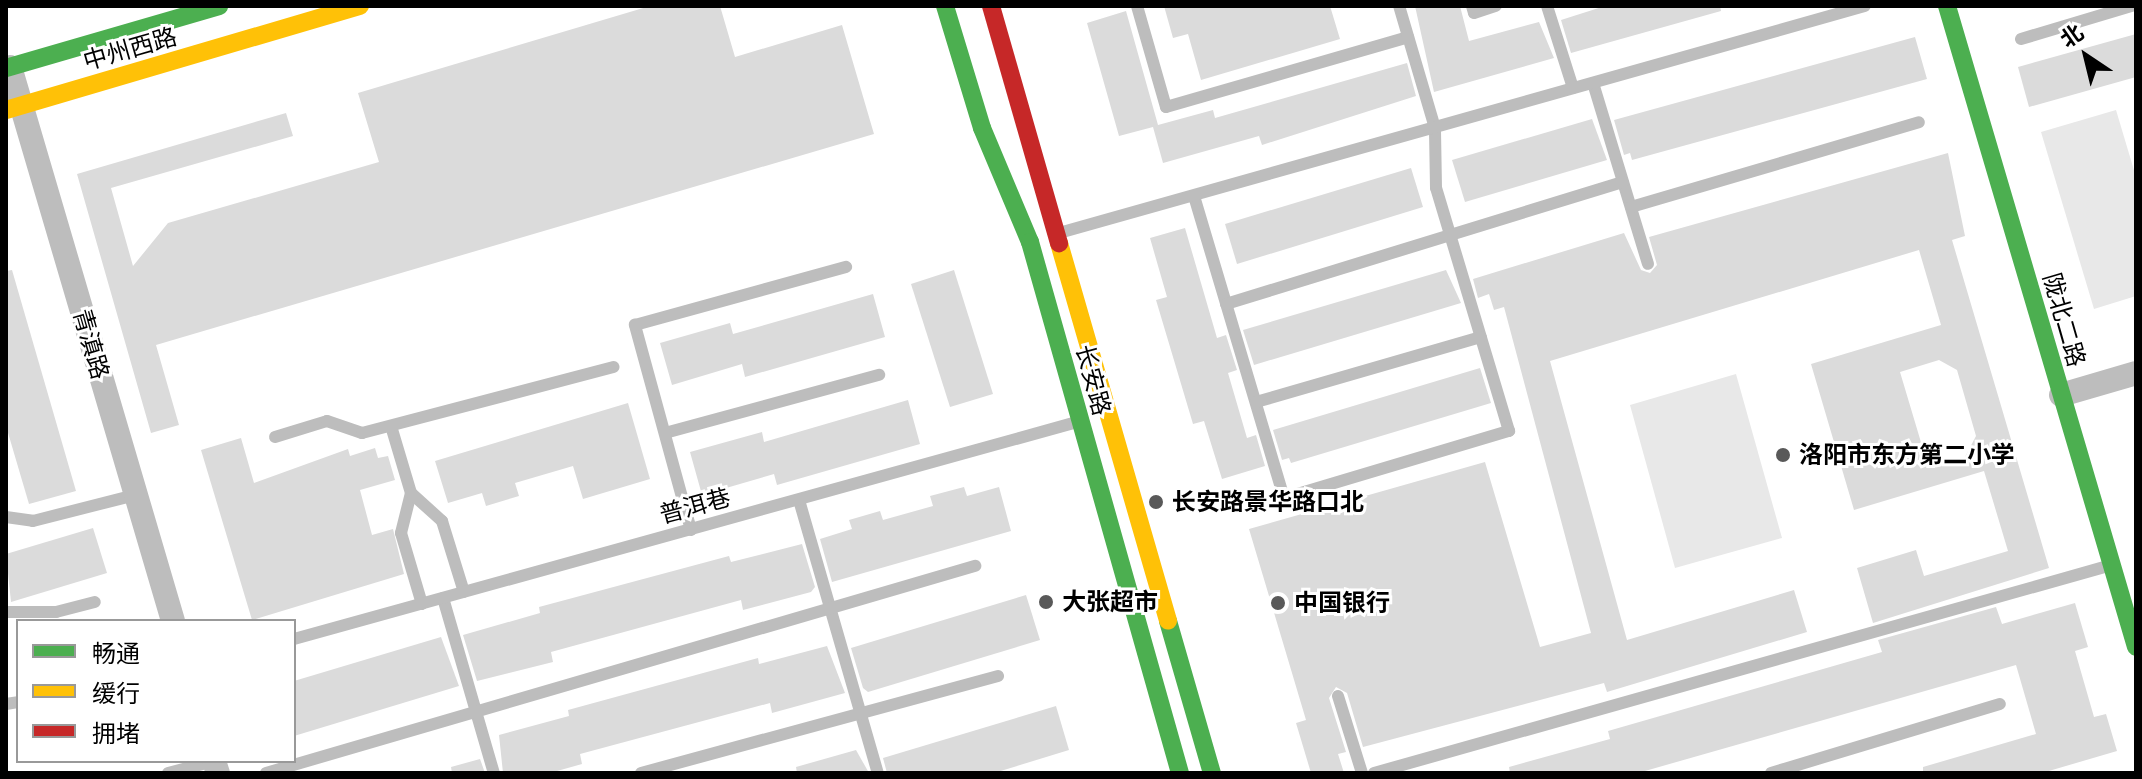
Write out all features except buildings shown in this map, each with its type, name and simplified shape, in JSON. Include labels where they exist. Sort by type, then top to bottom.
[{"type":"main road","name":"中州西路","points":[[8,68],[217,6]]},
{"type":"main road","name":"中州西路","points":[[14,108],[360,6]]},
{"type":"main road","name":"长安路","points":[[945,6],[982,128],[1030,242],[1180,773]]},
{"type":"main road","name":"长安路","points":[[991,6],[1212,773]]},
{"type":"main road","name":"陇北二路","points":[[1947,6],[2136,647]]},
{"type":"street","name":"青滇路","points":[[8,68],[14,108],[172,619]]},
{"type":"street","points":[[2061,395],[2136,373]]},
{"type":"lane","points":[[1137,6],[1166,107],[1408,37]]},
{"type":"lane","points":[[1194,196],[1284,498],[1509,431],[1436,188],[1435,128],[1399,6]]},
{"type":"lane","points":[[1472,6],[1474,13],[1496,6]]},
{"type":"lane","points":[[1547,6],[1573,88]]},
{"type":"lane","points":[[1057,234],[1865,6]]},
{"type":"lane","points":[[2021,39],[2132,6]]},
{"type":"lane","points":[[1593,83],[1648,264]]},
{"type":"lane","points":[[1631,207],[1919,122]]},
{"type":"lane","points":[[1226,304],[1623,182]]},
{"type":"lane","points":[[691,530],[635,325],[846,267]]},
{"type":"lane","points":[[1256,402],[1481,337]]},
{"type":"lane","points":[[275,437],[327,421],[362,433],[614,367]]},
{"type":"lane","points":[[665,433],[879,375]]},
{"type":"lane","name":"普洱巷","points":[[296,638],[1108,412]]},
{"type":"lane","points":[[391,426],[411,493],[401,533],[422,604]]},
{"type":"lane","points":[[411,493],[442,521],[464,592]]},
{"type":"lane","points":[[6,517],[33,521],[135,495]]},
{"type":"lane","points":[[799,500],[878,773]]},
{"type":"lane","points":[[1374,773],[2112,565]]},
{"type":"lane","points":[[266,773],[975,566]]},
{"type":"lane","points":[[443,598],[494,773]]},
{"type":"lane","points":[[6,612],[56,612],[95,602]]},
{"type":"lane","points":[[641,773],[998,676]]},
{"type":"lane","points":[[1338,696],[1362,773]]},
{"type":"lane","points":[[1771,773],[2000,704]]},
{"type":"lane","points":[[168,773],[206,763]]},
{"type":"shaded area","points":[[2116,110],[2136,177],[2136,296],[2094,309],[2041,132]]},
{"type":"shaded area","points":[[1736,374],[1782,538],[1675,568],[1630,405]]},
{"type":"traffic: fast","points":[[6,68],[219,6]]},
{"type":"traffic: fast","points":[[945,6],[982,128],[1030,242],[1180,773]]},
{"type":"traffic: fast","points":[[1947,6],[2136,647]]},
{"type":"traffic: fast","points":[[1168,621],[1212,773]]},
{"type":"traffic: slow","points":[[6,110],[360,6]]},
{"type":"traffic: slow","points":[[1059,243],[1168,621]]},
{"type":"traffic: jam","points":[[991,6],[1059,243]]},
{"type":"place","name":"洛阳市东方第二小学","points":[[1783,455]]},
{"type":"place","name":"长安路景华路口北","points":[[1156,502]]},
{"type":"place","name":"大张超市","points":[[1046,602]]},
{"type":"place","name":"中国银行","points":[[1278,603]]}]
